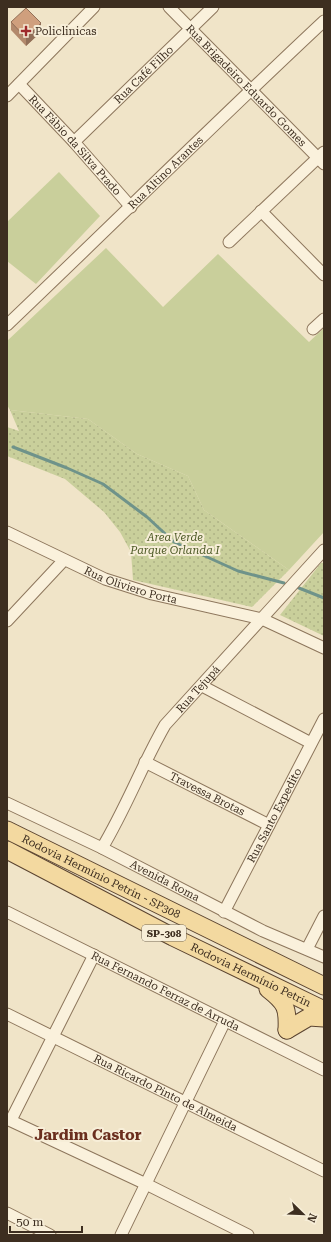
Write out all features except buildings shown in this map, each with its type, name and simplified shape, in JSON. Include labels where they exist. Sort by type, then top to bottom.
[{"type":"main road","name":"Rodovia Hermínio Petrin - SP308","points":[[7,830],[324,986]]},
{"type":"main road","name":"Rodovia Hermínio Petrin","points":[[7,850],[173,937],[324,1010]]},
{"type":"main road","points":[[238,969],[282,1000],[288,1016],[286,1030]]},
{"type":"main road","points":[[286,1030],[309,1017],[324,1018]]},
{"type":"street","points":[[7,96],[94,7]]},
{"type":"street","name":"Rua Brigadeiro Eduardo Gomes","points":[[169,7],[322,158]]},
{"type":"street","name":"Rua Café Filho","points":[[74,142],[213,7]]},
{"type":"street","name":"Rua Altino Arantes","points":[[7,325],[131,207],[251,89],[324,21]]},
{"type":"street","name":"Rua Fábio da Silva Prado","points":[[19,84],[74,142],[131,207]]},
{"type":"street","points":[[228,242],[322,158]]},
{"type":"street","points":[[261,211],[324,276]]},
{"type":"street","points":[[313,329],[324,319]]},
{"type":"street","name":"Rua Oliviero Porta","points":[[7,532],[105,580],[152,594],[262,619],[324,648]]},
{"type":"street","name":"Rua Tejupá","points":[[102,848],[114,828],[165,725],[324,550]]},
{"type":"street","points":[[7,621],[64,560]]},
{"type":"street","points":[[202,686],[311,743]]},
{"type":"street","name":"Rua Santo Expedito","points":[[224,912],[324,719]]},
{"type":"street","name":"Travessa Brotas","points":[[146,762],[269,825]]},
{"type":"street","name":"Avenida Roma","points":[[7,803],[102,848],[263,931],[324,957]]},
{"type":"street","name":"Rua Fernando Ferraz de Arruda","points":[[7,912],[324,1070]]},
{"type":"street","points":[[307,949],[324,916]]},
{"type":"street","points":[[94,955],[9,1120],[146,1184],[248,1235]]},
{"type":"street","name":"Rua Ricardo Pinto de Almeida","points":[[7,1014],[324,1171]]},
{"type":"street","points":[[121,1235],[225,1020]]},
{"type":"street","points":[[277,1046],[286,1030]]},
{"type":"street","points":[[7,1213],[50,1235]]},
{"type":"green space","points":[[59,172],[100,216],[36,284],[7,261],[7,222]]},
{"type":"green space","points":[[106,248],[163,307],[218,254],[309,342],[324,328],[324,532],[289,570],[204,510],[188,476],[137,454],[88,419],[10,410],[7,405],[7,341]]},
{"type":"green space","name":"Area Verde Parque Orlanda I","points":[[10,410],[88,419],[137,454],[188,476],[204,510],[289,570],[252,607],[133,580],[131,552],[120,532],[104,512],[65,479],[7,456],[7,427],[19,431]]},
{"type":"green space","points":[[321,563],[324,563],[324,636],[280,615]]},
{"type":"waterway","points":[[13,447],[103,484],[147,517],[174,542],[238,571],[284,583]]},
{"type":"waterway","points":[[294,586],[324,598]]},
{"type":"place","name":"Policlinicas","points":[[26,31]]},
{"type":"district","name":"Jardim Castor","points":[[88,1135]]}]
